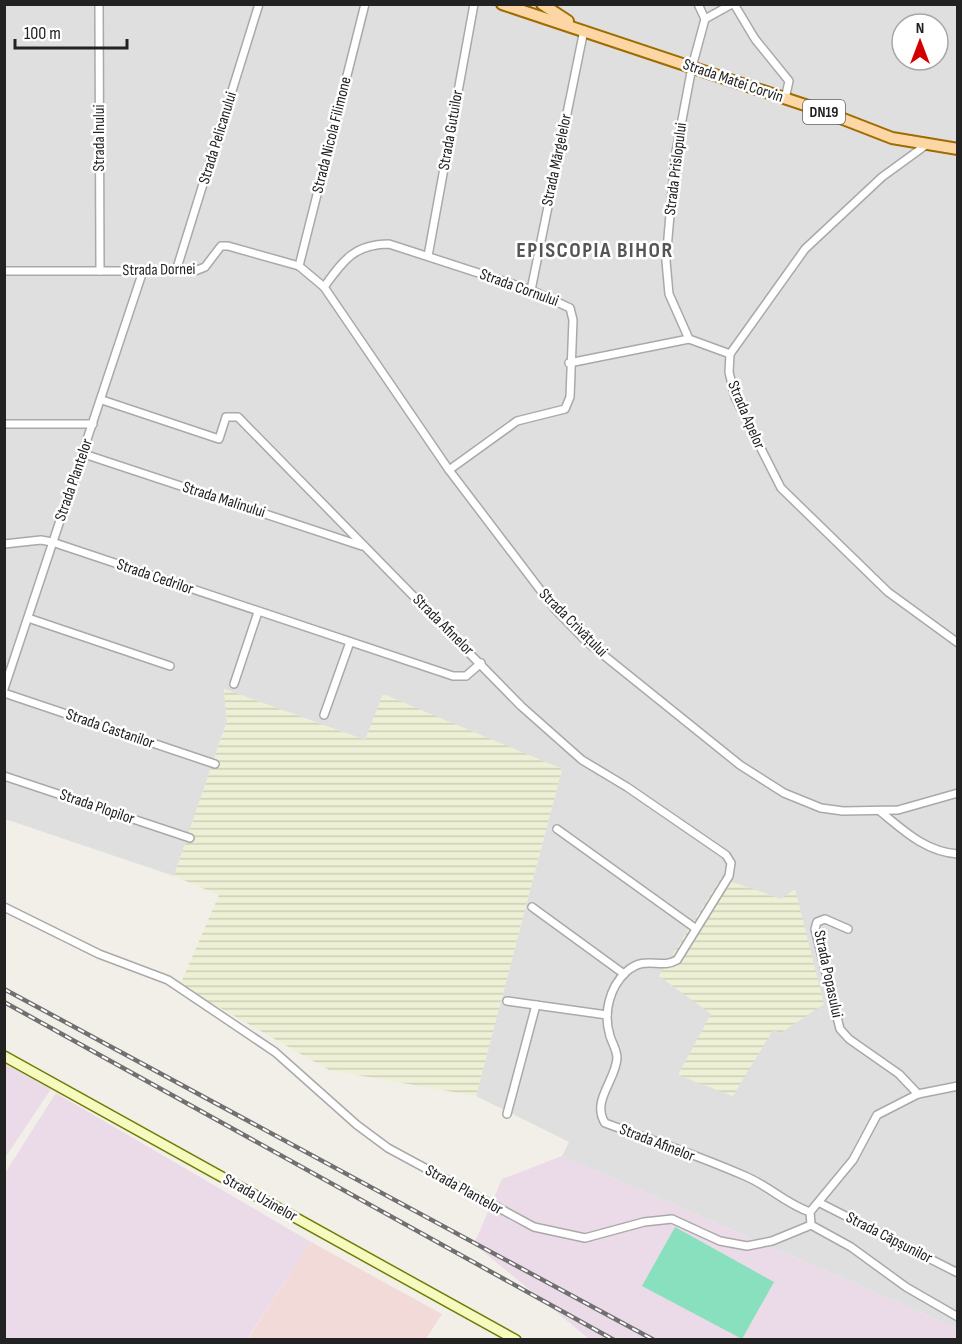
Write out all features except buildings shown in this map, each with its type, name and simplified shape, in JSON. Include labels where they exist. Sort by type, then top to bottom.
[{"type":"main road","name":"Strada Matei Corvin","points":[[502,4],[786,99],[892,138],[957,149]]},
{"type":"main road","name":"Strada Matei Corvin","points":[[542,4],[581,29]]},
{"type":"street","name":"Strada Inului","points":[[99,4],[100,271]]},
{"type":"street","name":"Strada Pelicanului","points":[[176,271],[259,4]]},
{"type":"street","name":"Strada Nicola Filimone","points":[[299,266],[365,4]]},
{"type":"street","name":"Strada Gutuilor","points":[[429,256],[474,4]]},
{"type":"street","points":[[698,4],[705,19],[733,4],[755,39],[785,72],[789,81],[786,99]]},
{"type":"street","name":"Strada Prislopului","points":[[689,339],[669,294],[666,261],[675,157],[692,67],[705,19]]},
{"type":"street","name":"Strada Mărgelelor","points":[[531,290],[581,29]]},
{"type":"street","points":[[570,363],[689,339],[730,354],[805,249],[882,177],[926,145]]},
{"type":"street","name":"Strada Cornului","points":[[324,287],[358,249],[374,244],[389,244],[531,290],[570,308],[573,320],[570,397],[565,409],[517,421],[449,470]]},
{"type":"street","name":"Strada Dornei","points":[[4,271],[201,270],[221,246],[284,260],[299,266]]},
{"type":"street","name":"Strada Crivățului","points":[[299,266],[324,287],[449,470],[529,578],[586,641],[740,765],[784,794],[812,805],[843,811],[881,812],[915,806],[957,794]]},
{"type":"street","name":"Strada Plantelor","points":[[4,688],[102,400],[143,271]]},
{"type":"street","name":"Strada Apelor","points":[[730,354],[729,372],[735,397],[781,488],[888,592],[957,643]]},
{"type":"street","name":"Strada Afinelor","points":[[102,400],[219,439],[226,417],[238,417],[521,706],[564,746],[726,855],[731,863],[729,876],[677,960],[663,964],[642,962],[624,974],[611,995],[607,1015],[608,1029],[617,1056],[600,1107],[605,1123],[746,1176],[771,1189],[792,1206],[810,1212]]},
{"type":"street","points":[[4,424],[93,424]]},
{"type":"street","name":"Strada Malinului","points":[[84,454],[364,547]]},
{"type":"street","name":"Strada Cedrilor","points":[[4,544],[41,540],[52,542],[460,677],[466,676],[481,663]]},
{"type":"street","points":[[234,684],[258,612]]},
{"type":"street","points":[[28,618],[170,666]]},
{"type":"street","points":[[324,715],[350,642]]},
{"type":"street","name":"Strada Castanilor","points":[[4,693],[215,764]]},
{"type":"street","name":"Strada Plopilor","points":[[4,776],[190,838]]},
{"type":"street","points":[[881,812],[907,834],[936,851],[957,854]]},
{"type":"street","points":[[556,829],[695,928]]},
{"type":"street","name":"Strada Plantelor","points":[[4,907],[99,954],[168,980],[275,1052],[349,1118],[388,1148],[534,1227],[585,1238],[644,1222],[672,1219],[720,1241],[747,1246],[772,1241],[811,1226]]},
{"type":"street","points":[[532,907],[624,974]]},
{"type":"street","name":"Strada Popasului","points":[[848,929],[825,919],[817,922],[815,928],[840,1029],[849,1040],[899,1074],[918,1094]]},
{"type":"street","points":[[507,1001],[607,1015]]},
{"type":"street","points":[[507,1114],[536,1005]]},
{"type":"street","name":"Strada Uzinelor","points":[[4,1056],[516,1340]]},
{"type":"street","points":[[957,1086],[918,1094],[878,1115],[853,1160],[820,1203],[810,1212],[811,1226],[851,1247],[906,1287],[957,1317]]},
{"type":"street","name":"Strada Căpșunilor","points":[[820,1203],[957,1273]]},
{"type":"shaded area","points":[[5,5],[957,5],[957,1328],[562,1156],[569,1142],[476,1096],[562,769],[383,695],[365,740],[224,689],[227,721],[174,876],[5,819]]},
{"type":"shaded area","points":[[5,1064],[51,1089],[5,1158]]},
{"type":"shaded area","points":[[56,1093],[311,1242],[247,1339],[5,1339],[5,1173]]},
{"type":"shaded area","points":[[562,1156],[957,1328],[957,1339],[589,1339],[474,1244],[502,1179]]},
{"type":"shaded area","points":[[311,1242],[442,1314],[426,1339],[247,1340]]},
{"type":"green space","points":[[224,689],[365,740],[383,694],[562,769],[476,1096],[329,1070],[180,985],[219,895],[174,876],[227,721]]},
{"type":"green space","points":[[721,878],[781,899],[795,889],[824,1004],[781,1033],[773,1030],[733,1096],[678,1075],[711,1014],[659,976]]},
{"type":"green space","points":[[675,1227],[774,1282],[742,1339],[642,1286]]},
{"type":"railway","points":[[4,989],[654,1340]]},
{"type":"railway","points":[[4,1002],[614,1340]]},
{"type":"district","name":"EPISCOPIA BIHOR","points":[[595,250]]}]
